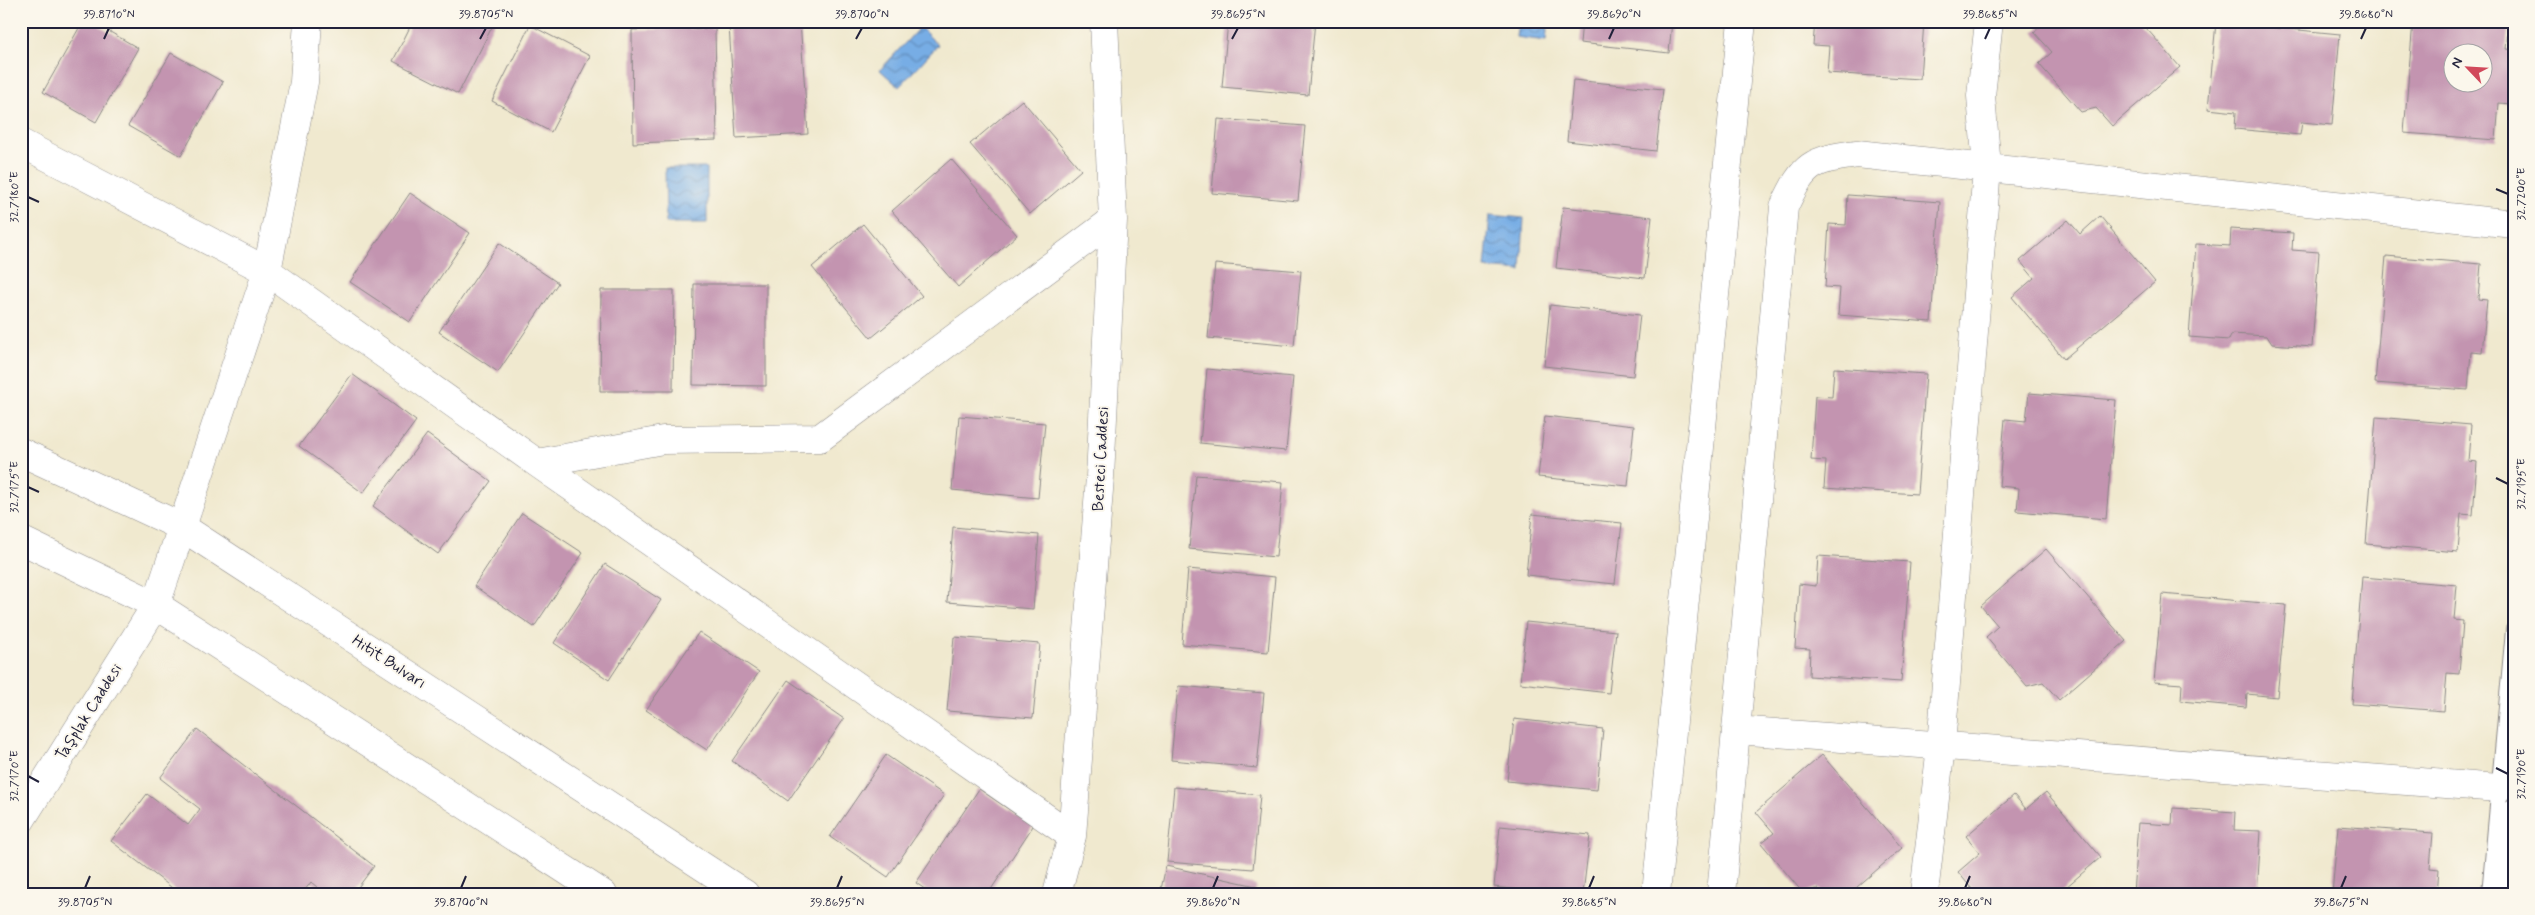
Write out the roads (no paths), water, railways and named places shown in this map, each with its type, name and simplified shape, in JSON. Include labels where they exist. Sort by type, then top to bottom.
[{"type":"street","name":"Taşplak Caddesi","points":[[21,820],[156,605],[267,271],[304,82],[308,21]]},
{"type":"street","name":"Besteci Caddesi","points":[[1057,894],[1072,836],[1100,477],[1114,220],[1104,21]]},
{"type":"street","points":[[1656,894],[1742,21]]},
{"type":"street","points":[[1924,894],[1941,746],[1987,168],[1981,96],[1988,21]]},
{"type":"street","points":[[21,143],[267,271],[537,463],[1072,836]]},
{"type":"street","points":[[1721,894],[1784,207],[1798,177],[1824,158],[1857,154],[2514,224]]},
{"type":"street","points":[[537,463],[663,440],[820,438],[1114,220]]},
{"type":"street","name":"Hitit Bulvarı","points":[[21,452],[182,527],[745,894]]},
{"type":"street","points":[[21,540],[156,605],[603,894]]},
{"type":"street","points":[[1736,730],[2499,788]]},
{"type":"street","points":[[2506,894],[2514,813]]},
{"type":"lane","points":[[2490,894],[2514,630]]},
{"type":"water","points":[[1518,21],[1548,21],[1546,41],[1516,37]]},
{"type":"water","points":[[920,27],[938,45],[899,87],[880,70]]},
{"type":"water","points":[[665,168],[707,168],[707,223],[666,223]]},
{"type":"water","points":[[1490,215],[1524,218],[1521,271],[1485,268]]}]
